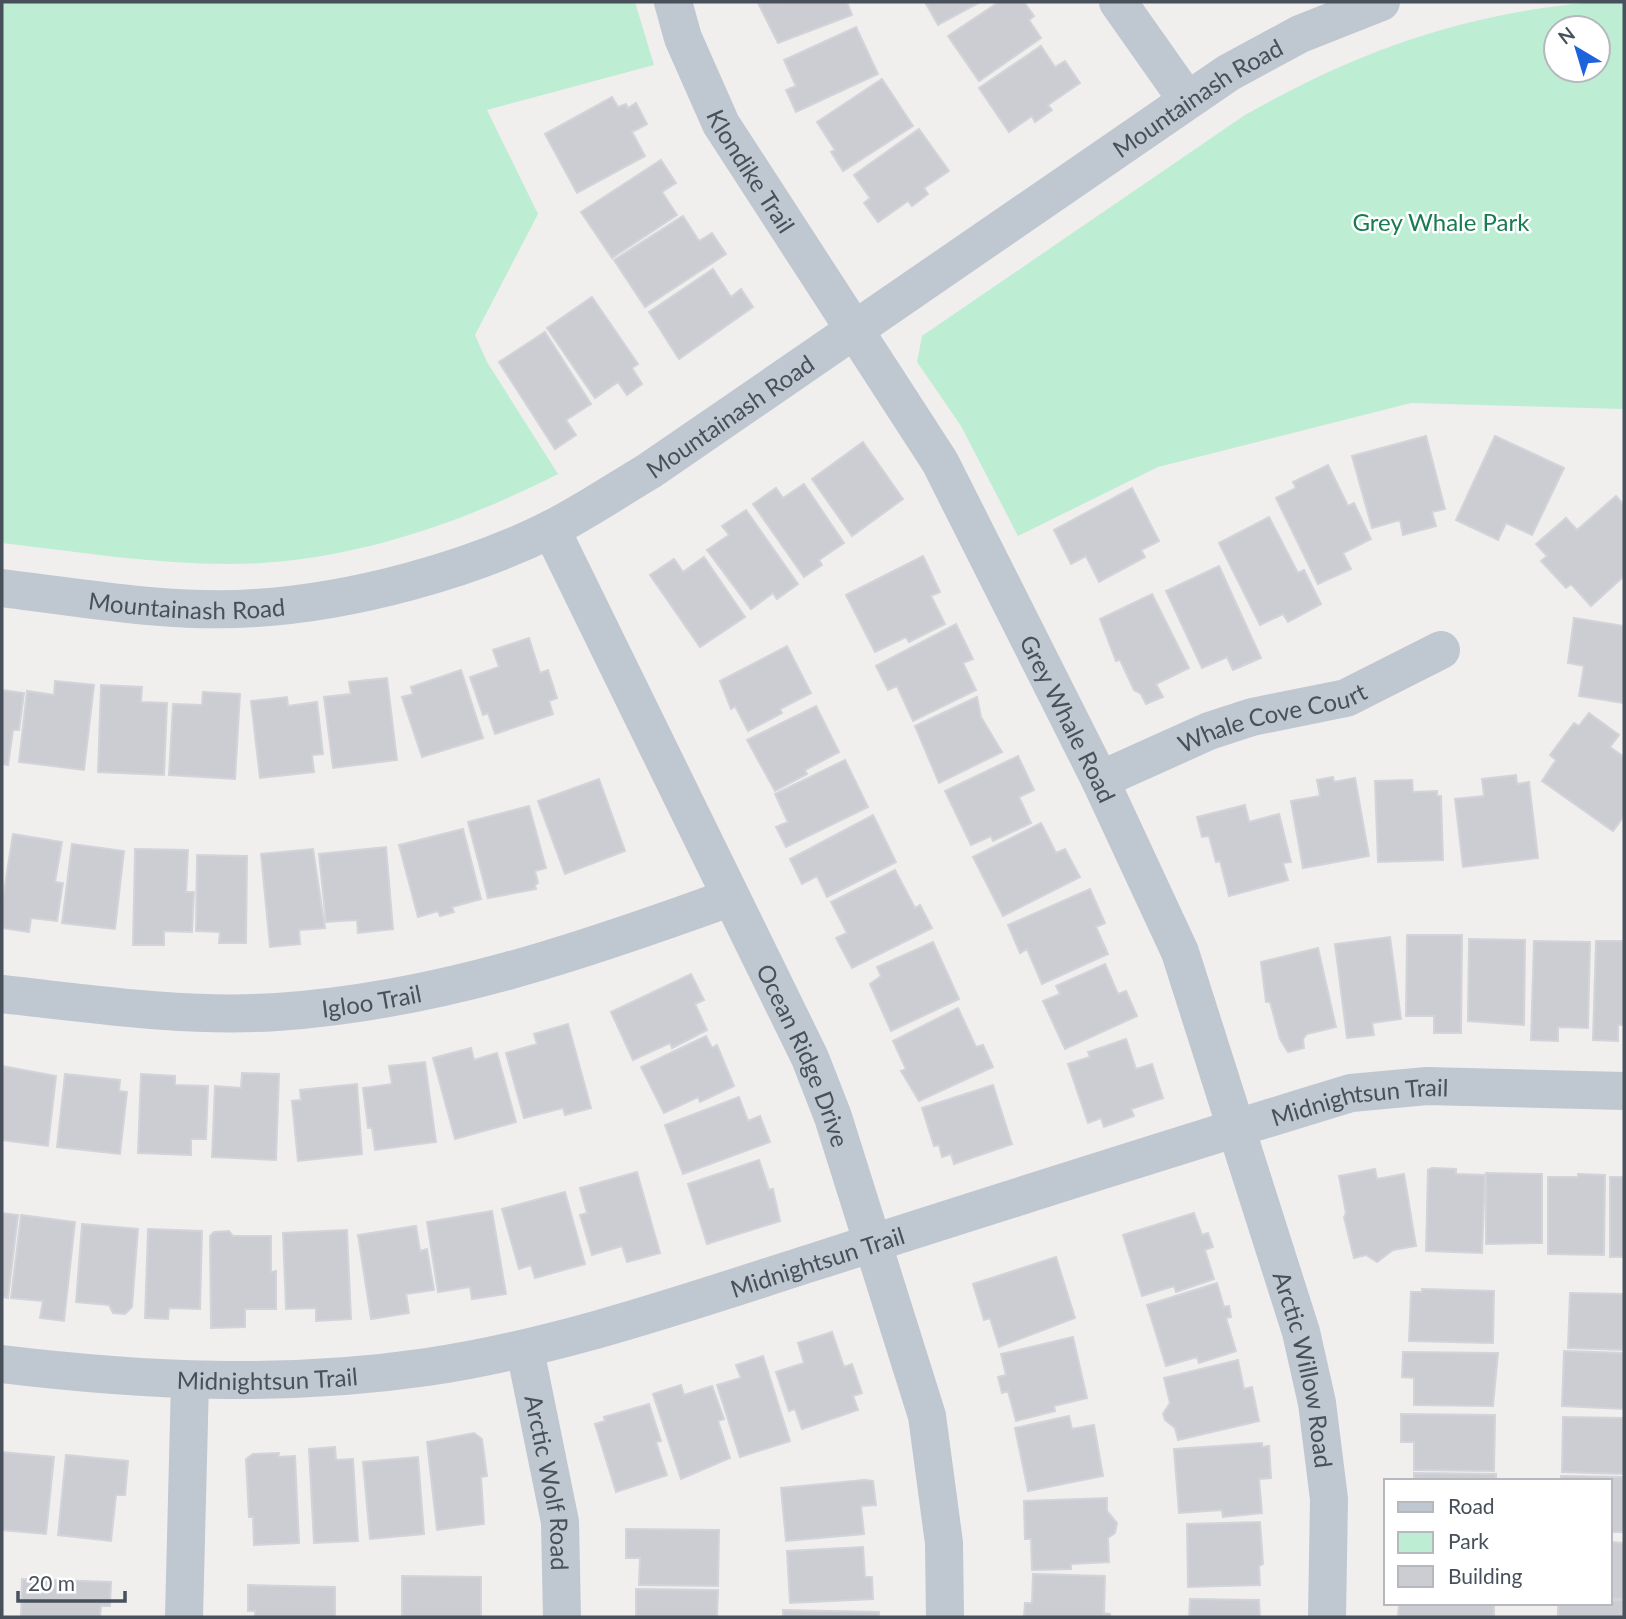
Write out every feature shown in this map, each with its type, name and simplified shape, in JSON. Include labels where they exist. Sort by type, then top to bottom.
[{"type":"street","name":"Klondike Trail","points":[[673,2],[683,38],[721,124],[855,329]]},
{"type":"street","points":[[1118,2],[1187,100]]},
{"type":"street","name":"Mountainash Road","points":[[2,588],[182,608],[255,609],[297,604],[426,575],[551,528],[649,471],[1187,100],[1300,34],[1381,2]]},
{"type":"street","name":"Grey Whale Road","points":[[855,329],[940,462],[1100,780],[1180,952],[1238,1126]]},
{"type":"street","name":"Ocean Ridge Drive","points":[[551,528],[729,898],[810,1058],[928,1416],[944,1543],[945,1617]]},
{"type":"street","name":"Whale Cove Court","points":[[1100,780],[1209,731],[1252,717],[1346,698],[1441,650]]},
{"type":"street","name":"Igloo Trail","points":[[2,994],[140,1010],[215,1013],[275,1012],[343,1006],[474,982],[534,966],[729,898]]},
{"type":"street","name":"Midnightsun Trail","points":[[2,1364],[103,1376],[190,1381],[353,1375],[429,1367],[525,1350],[580,1336],[1238,1126],[1351,1093],[1389,1088],[1624,1091]]},
{"type":"street","name":"Arctic Willow Road","points":[[1238,1126],[1301,1332],[1317,1403],[1329,1499],[1327,1617]]},
{"type":"street","name":"Arctic Wolf Road","points":[[525,1350],[560,1522],[562,1617]]},
{"type":"street","points":[[184,1617],[190,1381]]},
{"type":"green space","points":[[2,2],[635,2],[654,65],[487,110],[538,214],[475,335],[487,362],[558,474],[520,493],[440,525],[357,549],[315,557],[230,564],[173,562],[2,543]]},
{"type":"green space","name":"Grey Whale Park","points":[[1594,2],[1624,2],[1624,409],[1411,403],[1158,467],[1018,536],[961,426],[917,362],[922,336],[1245,115],[1329,72],[1371,54],[1456,26],[1500,16]]},
{"type":"building","points":[[847,2],[852,15],[778,43],[758,3]]},
{"type":"building","points":[[925,2],[980,2],[938,25]]},
{"type":"building","points":[[999,2],[1024,2],[1034,16],[1029,20],[1041,38],[979,81],[948,36]]},
{"type":"building","points":[[856,27],[878,74],[796,112],[786,90],[796,86],[784,60]]},
{"type":"building","points":[[1041,46],[1055,67],[1065,61],[1080,83],[1048,105],[1052,110],[1035,122],[1032,116],[1009,132],[979,88]]},
{"type":"building","points":[[882,79],[913,126],[843,171],[831,152],[835,150],[817,122]]},
{"type":"building","points":[[612,97],[618,107],[626,104],[628,108],[636,103],[647,124],[632,132],[645,156],[577,193],[545,134]]},
{"type":"building","points":[[919,129],[949,171],[924,188],[928,194],[912,206],[908,201],[878,222],[864,203],[870,198],[854,175]]},
{"type":"building","points":[[661,160],[676,183],[662,192],[677,215],[612,258],[581,212]]},
{"type":"building","points":[[683,216],[699,241],[712,233],[726,254],[645,307],[614,260]]},
{"type":"building","points":[[713,269],[731,297],[741,289],[753,307],[679,359],[649,312]]},
{"type":"building","points":[[592,297],[638,364],[632,368],[642,384],[627,395],[618,382],[595,398],[547,328]]},
{"type":"building","points":[[545,332],[591,404],[566,420],[576,435],[555,449],[499,362]]},
{"type":"building","points":[[1426,436],[1445,509],[1432,512],[1436,526],[1403,535],[1400,520],[1372,528],[1352,456]]},
{"type":"building","points":[[1495,436],[1564,468],[1532,535],[1506,523],[1498,540],[1456,520]]},
{"type":"building","points":[[863,442],[903,499],[852,536],[812,479]]},
{"type":"building","points":[[1328,465],[1348,506],[1354,503],[1371,539],[1343,553],[1351,569],[1318,584],[1276,498],[1296,488],[1293,482]]},
{"type":"building","points":[[804,484],[844,543],[819,560],[822,565],[804,577],[753,504],[776,488],[783,498]]},
{"type":"building","points":[[1132,488],[1159,541],[1141,550],[1145,557],[1099,582],[1086,556],[1071,564],[1054,530]]},
{"type":"building","points":[[1616,496],[1624,505],[1624,576],[1591,606],[1571,584],[1566,588],[1541,561],[1547,556],[1536,544],[1566,518],[1577,530]]},
{"type":"building","points":[[746,510],[798,584],[777,599],[773,593],[751,609],[707,550],[729,535],[722,526]]},
{"type":"building","points":[[1269,517],[1298,573],[1304,570],[1321,604],[1288,622],[1283,614],[1260,625],[1219,543]]},
{"type":"building","points":[[923,556],[940,592],[931,596],[945,624],[909,642],[906,637],[875,652],[846,595]]},
{"type":"building","points":[[704,557],[745,617],[700,647],[650,575],[674,559],[683,572]]},
{"type":"building","points":[[1219,566],[1261,658],[1233,670],[1227,657],[1202,668],[1166,591]]},
{"type":"building","points":[[1152,594],[1189,668],[1156,684],[1163,697],[1146,704],[1141,694],[1134,690],[1120,660],[1116,661],[1100,619]]},
{"type":"building","points":[[1574,618],[1624,626],[1624,703],[1579,696],[1584,666],[1568,663]]},
{"type":"building","points":[[956,624],[973,659],[963,663],[976,690],[913,721],[897,686],[888,690],[876,666]]},
{"type":"building","points":[[529,638],[540,673],[548,670],[557,698],[549,701],[553,714],[495,734],[488,713],[483,715],[470,677],[499,667],[493,650]]},
{"type":"building","points":[[787,646],[811,693],[780,709],[782,713],[748,731],[735,706],[731,709],[720,681]]},
{"type":"building","points":[[461,670],[483,738],[422,757],[402,697],[413,694],[411,687]]},
{"type":"building","points":[[387,678],[397,760],[333,768],[324,697],[351,694],[349,682]]},
{"type":"building","points":[[55,681],[94,685],[84,770],[19,762],[27,691],[54,695]]},
{"type":"building","points":[[101,685],[142,687],[141,702],[167,703],[164,775],[98,772]]},
{"type":"building","points":[[2,690],[24,693],[19,730],[13,730],[8,765],[2,764]]},
{"type":"building","points":[[203,692],[240,694],[235,779],[169,775],[173,704],[202,705]]},
{"type":"building","points":[[287,697],[288,706],[317,702],[323,754],[312,755],[314,772],[260,778],[251,701]]},
{"type":"building","points":[[977,697],[981,717],[1002,752],[939,783],[915,726]]},
{"type":"building","points":[[816,706],[839,752],[805,770],[807,774],[775,791],[747,740]]},
{"type":"building","points":[[1589,713],[1619,735],[1610,747],[1624,757],[1624,816],[1613,831],[1542,781],[1556,760],[1550,755],[1574,723],[1579,726]]},
{"type":"building","points":[[1018,756],[1034,790],[1019,797],[1031,823],[993,841],[991,836],[971,845],[945,791]]},
{"type":"building","points":[[845,760],[868,807],[786,847],[776,827],[788,822],[775,794]]},
{"type":"building","points":[[1516,775],[1517,784],[1529,782],[1538,858],[1463,867],[1455,799],[1484,796],[1482,779]]},
{"type":"building","points":[[1333,777],[1334,782],[1355,778],[1369,856],[1303,868],[1291,801],[1320,796],[1317,780]]},
{"type":"building","points":[[599,779],[625,851],[565,874],[538,801]]},
{"type":"building","points":[[1412,780],[1413,792],[1437,791],[1437,796],[1441,796],[1443,860],[1378,862],[1375,781]]},
{"type":"building","points":[[1245,805],[1249,822],[1279,814],[1291,862],[1283,863],[1288,880],[1229,896],[1220,861],[1216,862],[1209,836],[1202,837],[1197,817]]},
{"type":"building","points":[[529,806],[546,868],[535,871],[538,883],[535,885],[536,889],[488,898],[468,822]]},
{"type":"building","points":[[873,815],[896,862],[827,897],[817,876],[802,884],[790,859]]},
{"type":"building","points":[[1041,823],[1056,853],[1065,849],[1080,877],[1003,916],[973,857]]},
{"type":"building","points":[[463,829],[481,899],[452,907],[454,912],[440,916],[438,911],[418,917],[399,845]]},
{"type":"building","points":[[13,834],[62,842],[55,882],[63,883],[57,921],[31,918],[29,932],[2,928],[2,904]]},
{"type":"building","points":[[72,844],[124,851],[115,929],[62,923]]},
{"type":"building","points":[[386,847],[393,929],[358,933],[357,920],[326,922],[319,854]]},
{"type":"building","points":[[135,849],[188,850],[186,892],[194,892],[192,932],[164,931],[164,945],[133,945]]},
{"type":"building","points":[[313,849],[325,928],[299,930],[300,944],[270,947],[261,854]]},
{"type":"building","points":[[197,855],[247,856],[246,943],[219,943],[220,932],[196,931]]},
{"type":"building","points":[[895,870],[915,908],[920,905],[932,928],[852,968],[836,938],[847,933],[831,902]]},
{"type":"building","points":[[1090,889],[1105,923],[1096,927],[1108,954],[1042,984],[1027,949],[1020,953],[1008,925]]},
{"type":"building","points":[[1407,935],[1462,935],[1461,1033],[1434,1033],[1434,1016],[1406,1016]]},
{"type":"building","points":[[1390,937],[1401,1019],[1372,1023],[1374,1035],[1347,1038],[1335,944]]},
{"type":"building","points":[[1469,939],[1525,940],[1524,1025],[1468,1021]]},
{"type":"building","points":[[1534,941],[1590,942],[1588,1028],[1558,1027],[1558,1041],[1531,1040]]},
{"type":"building","points":[[1596,941],[1624,941],[1624,1025],[1618,1025],[1618,1041],[1593,1040]]},
{"type":"building","points":[[933,942],[959,999],[891,1031],[870,984],[881,976],[877,967]]},
{"type":"building","points":[[1318,948],[1336,1027],[1307,1034],[1303,1039],[1304,1048],[1288,1052],[1280,1039],[1270,1002],[1266,1002],[1261,962]]},
{"type":"building","points":[[1105,964],[1118,994],[1126,991],[1137,1016],[1065,1049],[1043,1001],[1060,994],[1056,986]]},
{"type":"building","points":[[691,974],[704,1000],[695,1004],[707,1030],[672,1048],[670,1043],[633,1060],[611,1012]]},
{"type":"building","points":[[958,1008],[976,1047],[983,1045],[993,1067],[919,1101],[901,1071],[906,1069],[893,1041]]},
{"type":"building","points":[[568,1024],[591,1108],[565,1115],[563,1108],[524,1118],[506,1053],[537,1044],[534,1034]]},
{"type":"building","points":[[706,1036],[712,1048],[717,1045],[734,1086],[700,1102],[698,1097],[664,1113],[641,1067]]},
{"type":"building","points":[[1126,1039],[1136,1069],[1152,1064],[1163,1098],[1131,1109],[1134,1116],[1104,1127],[1101,1118],[1088,1123],[1068,1064],[1090,1057],[1088,1052]]},
{"type":"building","points":[[471,1048],[474,1060],[497,1053],[516,1122],[455,1139],[433,1058]]},
{"type":"building","points":[[425,1062],[436,1142],[375,1150],[372,1128],[368,1128],[363,1088],[392,1084],[389,1066]]},
{"type":"building","points":[[2,1066],[56,1076],[48,1146],[2,1140]]},
{"type":"building","points":[[242,1073],[279,1074],[276,1160],[212,1157],[215,1086],[241,1088]]},
{"type":"building","points":[[65,1074],[120,1080],[119,1091],[127,1092],[120,1154],[57,1147]]},
{"type":"building","points":[[141,1074],[175,1076],[175,1085],[208,1086],[206,1139],[191,1139],[191,1155],[138,1153]]},
{"type":"building","points":[[357,1084],[362,1154],[298,1161],[292,1101],[301,1100],[300,1090]]},
{"type":"building","points":[[993,1085],[1012,1144],[954,1164],[951,1154],[942,1157],[939,1145],[934,1146],[922,1108]]},
{"type":"building","points":[[739,1097],[748,1121],[760,1116],[770,1142],[683,1174],[665,1125]]},
{"type":"building","points":[[759,1160],[769,1190],[773,1189],[780,1221],[707,1244],[688,1184]]},
{"type":"building","points":[[1375,1169],[1377,1179],[1404,1174],[1416,1246],[1393,1250],[1377,1262],[1366,1255],[1354,1258],[1344,1217],[1346,1213],[1339,1176]]},
{"type":"building","points":[[1456,1169],[1456,1174],[1485,1175],[1482,1253],[1426,1251],[1428,1170]]},
{"type":"building","points":[[637,1172],[660,1253],[627,1262],[622,1246],[592,1255],[580,1215],[587,1213],[580,1188]]},
{"type":"building","points":[[1486,1173],[1542,1174],[1542,1243],[1486,1244]]},
{"type":"building","points":[[1578,1174],[1605,1175],[1604,1255],[1548,1254],[1548,1177],[1578,1177]]},
{"type":"building","points":[[1610,1177],[1624,1177],[1624,1257],[1610,1257]]},
{"type":"building","points":[[565,1192],[585,1264],[535,1278],[531,1265],[519,1269],[502,1209]]},
{"type":"building","points":[[492,1211],[506,1294],[472,1299],[470,1287],[438,1292],[427,1222]]},
{"type":"building","points":[[2,1213],[18,1215],[8,1298],[2,1297]]},
{"type":"building","points":[[1194,1213],[1202,1235],[1208,1233],[1213,1247],[1205,1250],[1214,1279],[1176,1292],[1174,1286],[1142,1296],[1123,1235]]},
{"type":"building","points":[[21,1215],[75,1222],[64,1321],[40,1318],[43,1301],[11,1298]]},
{"type":"building","points":[[82,1224],[138,1229],[132,1307],[125,1314],[113,1313],[109,1305],[76,1302]]},
{"type":"building","points":[[416,1226],[420,1251],[427,1249],[434,1290],[406,1294],[409,1313],[371,1319],[358,1235]]},
{"type":"building","points":[[148,1229],[202,1231],[200,1309],[169,1308],[168,1319],[145,1318]]},
{"type":"building","points":[[347,1230],[351,1319],[316,1321],[316,1308],[286,1309],[283,1233]]},
{"type":"building","points":[[229,1231],[233,1236],[271,1236],[271,1272],[276,1271],[276,1309],[245,1309],[245,1327],[211,1328],[210,1236],[214,1232]]},
{"type":"building","points":[[1056,1257],[1075,1318],[999,1347],[990,1318],[984,1320],[973,1284]]},
{"type":"building","points":[[1217,1283],[1224,1307],[1229,1306],[1231,1317],[1226,1318],[1236,1351],[1199,1363],[1197,1357],[1166,1366],[1147,1305]]},
{"type":"building","points":[[1422,1289],[1494,1291],[1493,1343],[1409,1341],[1411,1292],[1422,1292]]},
{"type":"building","points":[[1570,1293],[1624,1294],[1624,1350],[1568,1348]]},
{"type":"building","points":[[832,1332],[844,1367],[852,1364],[862,1393],[853,1396],[858,1410],[802,1429],[795,1409],[789,1411],[776,1372],[804,1363],[798,1343]]},
{"type":"building","points":[[1073,1337],[1087,1398],[1054,1406],[1055,1411],[1016,1421],[1008,1391],[1002,1393],[998,1377],[1006,1375],[1001,1354]]},
{"type":"building","points":[[1564,1351],[1624,1353],[1624,1409],[1562,1406]]},
{"type":"building","points":[[1403,1352],[1498,1353],[1493,1406],[1414,1405],[1414,1378],[1402,1377]]},
{"type":"building","points":[[763,1356],[790,1441],[740,1457],[717,1385],[741,1378],[736,1365]]},
{"type":"building","points":[[1238,1360],[1244,1389],[1252,1387],[1259,1421],[1178,1440],[1175,1428],[1165,1420],[1163,1414],[1170,1403],[1164,1378]]},
{"type":"building","points":[[681,1385],[684,1395],[712,1386],[724,1419],[718,1421],[730,1458],[681,1479],[653,1394]]},
{"type":"building","points":[[649,1404],[661,1441],[656,1442],[667,1475],[616,1492],[595,1424],[605,1421],[604,1417]]},
{"type":"building","points":[[1401,1414],[1495,1415],[1494,1471],[1414,1470],[1414,1442],[1401,1442]]},
{"type":"building","points":[[1069,1416],[1072,1429],[1094,1425],[1103,1476],[1028,1491],[1015,1428]]},
{"type":"building","points":[[1563,1417],[1624,1418],[1624,1474],[1562,1472]]},
{"type":"building","points":[[474,1433],[482,1439],[487,1476],[481,1477],[484,1524],[437,1530],[427,1442]]},
{"type":"building","points":[[1262,1443],[1262,1447],[1269,1446],[1271,1478],[1259,1479],[1262,1513],[1223,1517],[1222,1510],[1179,1513],[1174,1449]]},
{"type":"building","points":[[335,1447],[336,1460],[353,1459],[358,1541],[314,1543],[309,1449]]},
{"type":"building","points":[[2,1452],[54,1457],[46,1534],[2,1530]]},
{"type":"building","points":[[279,1453],[278,1457],[295,1456],[299,1543],[254,1545],[253,1517],[249,1517],[246,1459],[253,1454]]},
{"type":"building","points":[[66,1455],[128,1461],[125,1495],[116,1495],[111,1541],[58,1535]]},
{"type":"building","points":[[418,1457],[424,1534],[370,1539],[363,1462]]},
{"type":"building","points":[[1414,1473],[1496,1474],[1496,1479],[1414,1479]]},
{"type":"building","points":[[1561,1476],[1624,1477],[1624,1532],[1612,1532],[1612,1479],[1561,1479]]},
{"type":"building","points":[[873,1481],[876,1505],[861,1506],[864,1534],[786,1541],[781,1488]]},
{"type":"building","points":[[1107,1498],[1107,1511],[1117,1523],[1115,1533],[1108,1538],[1109,1562],[1071,1564],[1071,1569],[1032,1570],[1031,1539],[1025,1539],[1024,1501]]},
{"type":"building","points":[[1260,1522],[1263,1564],[1259,1566],[1260,1585],[1188,1587],[1187,1524]]},
{"type":"building","points":[[626,1529],[719,1530],[718,1586],[639,1585],[640,1558],[626,1558]]},
{"type":"building","points":[[1612,1542],[1624,1543],[1624,1599],[1612,1599]]},
{"type":"building","points":[[863,1547],[865,1577],[872,1577],[873,1599],[790,1603],[787,1551]]},
{"type":"building","points":[[1033,1574],[1105,1576],[1104,1613],[1110,1614],[1110,1617],[1024,1617],[1025,1603],[1032,1603]]},
{"type":"building","points":[[402,1576],[481,1577],[481,1617],[402,1617]]},
{"type":"building","points":[[22,1579],[111,1582],[110,1606],[101,1606],[100,1617],[21,1617]]},
{"type":"building","points":[[248,1585],[335,1587],[335,1617],[255,1617],[255,1611],[248,1611]]},
{"type":"building","points":[[636,1589],[718,1590],[717,1617],[636,1617]]},
{"type":"building","points":[[1190,1599],[1259,1600],[1260,1617],[1189,1617]]},
{"type":"building","points":[[1612,1600],[1624,1600],[1624,1617],[1558,1617],[1558,1605],[1612,1605]]},
{"type":"building","points":[[1399,1605],[1494,1605],[1494,1617],[1398,1617]]},
{"type":"building","points":[[783,1610],[879,1612],[879,1617],[783,1617]]}]
